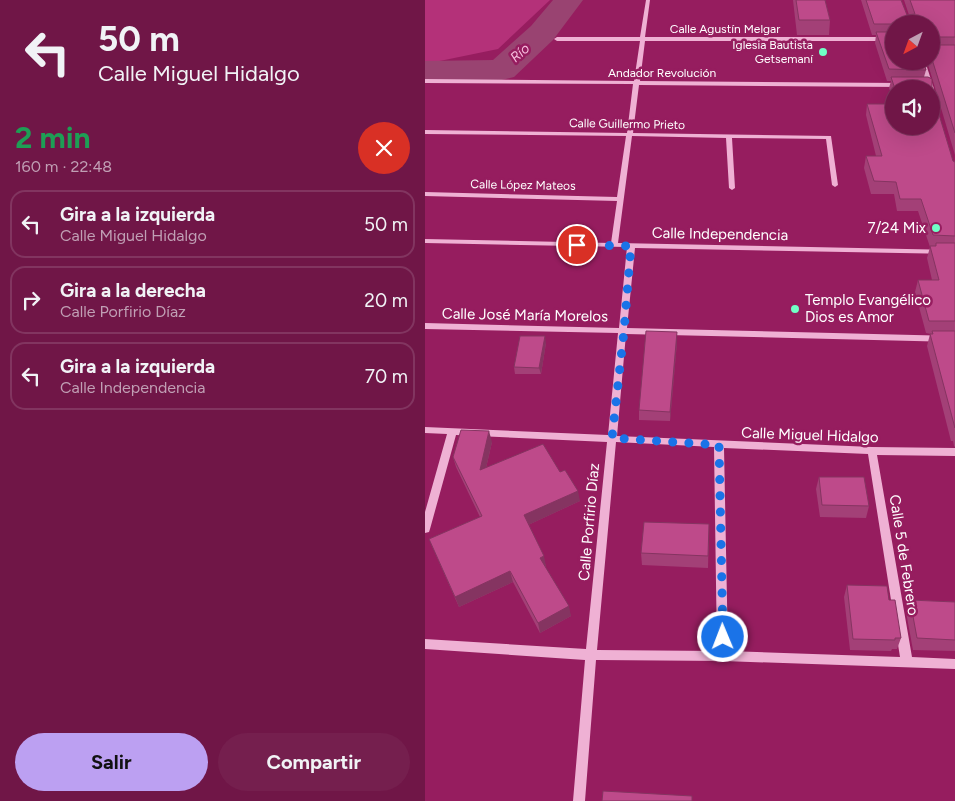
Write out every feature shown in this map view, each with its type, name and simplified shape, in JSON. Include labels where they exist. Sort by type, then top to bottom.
[{"type":"street","points":[[615,246],[648,0]]},
{"type":"street","name":"Calle Agustín Melgar","points":[[557,39],[885,40]]},
{"type":"street","name":"Andador Revolución","points":[[425,81],[885,85]]},
{"type":"street","name":"Calle Guillermo Prieto","points":[[425,132],[829,137],[835,185]]},
{"type":"street","points":[[729,137],[732,188]]},
{"type":"street","name":"Calle López Mateos","points":[[425,194],[620,199]]},
{"type":"street","name":"Calle Independencia","points":[[425,241],[955,252]]},
{"type":"street","name":"Calle Porfirio Díaz","points":[[579,801],[591,655],[631,246]]},
{"type":"street","name":"Calle José María Morelos","points":[[425,326],[955,339]]},
{"type":"street","name":"Calle Miguel Hidalgo","points":[[425,430],[612,438],[719,445],[955,452]]},
{"type":"street","points":[[425,529],[453,431]]},
{"type":"street","points":[[719,445],[723,656]]},
{"type":"street","name":"Calle 5 de Febrero","points":[[872,451],[907,663]]},
{"type":"street","points":[[425,644],[591,655],[723,656],[955,664]]},
{"type":"shaded area","points":[[425,0],[550,0],[498,49],[425,64]]},
{"type":"building","points":[[796,0],[825,0],[830,20],[799,20]]},
{"type":"building","points":[[866,0],[901,0],[907,15],[885,15],[885,24],[874,24]]},
{"type":"building","points":[[910,0],[955,0],[955,37],[940,37],[940,15],[907,15],[915,14]]},
{"type":"building","points":[[876,32],[885,32],[885,58]]},
{"type":"building","points":[[940,45],[955,45],[955,133],[940,80],[935,70],[940,70]]},
{"type":"building","points":[[891,77],[928,77],[932,79],[932,80],[892,80]]},
{"type":"building","points":[[867,104],[885,104],[885,135],[940,135],[940,118],[953,161],[955,162],[955,236],[933,235],[921,199],[900,199],[896,182],[874,181],[866,156],[882,156]]},
{"type":"building","points":[[936,243],[955,243],[955,321],[929,321],[918,280],[939,280],[930,246],[936,246]]},
{"type":"building","points":[[646,331],[677,332],[670,412],[639,410]]},
{"type":"building","points":[[932,331],[955,331],[955,428],[930,334],[933,334]]},
{"type":"building","points":[[520,336],[545,336],[539,368],[514,367]]},
{"type":"building","points":[[461,430],[489,431],[480,470],[543,444],[560,472],[565,470],[578,491],[524,515],[544,556],[540,558],[569,606],[538,623],[510,571],[455,597],[429,539],[482,516],[453,457]]},
{"type":"building","points":[[819,477],[864,477],[869,506],[822,505]]},
{"type":"building","points":[[644,522],[709,524],[708,556],[641,553]]},
{"type":"building","points":[[847,585],[887,586],[889,600],[895,600],[901,638],[895,638],[895,640],[853,639]]},
{"type":"building","points":[[910,600],[955,602],[955,640],[917,638]]},
{"type":"building","points":[[603,791],[692,796],[692,801],[602,801]]},
{"type":"waterway","name":"Río","points":[[425,71],[502,70],[542,33],[568,0]]},
{"type":"place","name":"Iglesia Bautista Getsemaní","points":[[823,52]]},
{"type":"place","name":"7/24 Mix","points":[[936,228]]},
{"type":"place","name":"Templo Evangélico Dios es Amor","points":[[795,309]]},
{"type":"route","points":[[577,245],[631,246],[612,438],[719,445],[723,637]]}]
